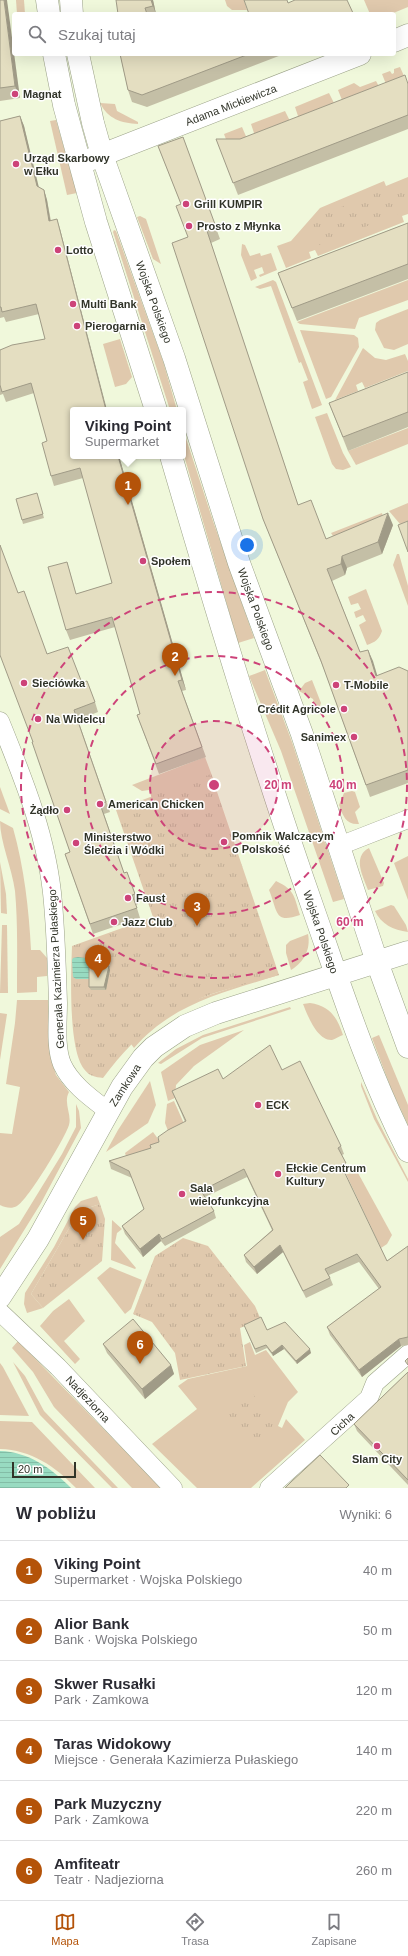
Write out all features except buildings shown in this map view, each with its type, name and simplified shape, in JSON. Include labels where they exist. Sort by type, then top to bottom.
[{"type":"street","points":[[47,0],[49,12]]},
{"type":"street","points":[[70,0],[72,12]]},
{"type":"street","points":[[396,40],[408,35]]},
{"type":"street","points":[[54,56],[64,105],[80,163],[118,294],[155,407]]},
{"type":"street","name":"Wojska Polskiego","points":[[78,56],[89,110],[102,155],[174,358],[185,397],[240,563],[302,734],[377,962],[408,1047]]},
{"type":"street","name":"Adama Mickiewicza","points":[[80,163],[355,56]]},
{"type":"street","name":"Wojska Polskiego","points":[[171,459],[262,762],[375,1081],[408,1151]]},
{"type":"street","name":"Generała Kazimierza Pułaskiego","points":[[0,721],[32,803],[42,839],[50,880],[55,925],[58,1030],[62,1062],[74,1082],[108,1111]]},
{"type":"street","points":[[339,846],[408,820]]},
{"type":"street","name":"Zamkowa","points":[[0,1297],[38,1239],[122,1087],[143,1058],[154,1047],[185,1026],[216,1013],[408,952]]},
{"type":"street","name":"Nadjeziorna","points":[[0,1312],[58,1366],[173,1488]]},
{"type":"street","name":"Cicha","points":[[269,1488],[369,1398],[375,1383],[408,1354]]},
{"type":"green space","points":[[16,0],[24,0],[25,12],[17,12]]},
{"type":"green space","points":[[225,0],[244,0],[247,10],[232,10],[227,6]]},
{"type":"green space","points":[[364,0],[408,0],[408,7],[396,12],[369,12]]},
{"type":"green space","points":[[400,67],[408,85],[390,94],[382,74],[390,71],[392,74],[394,73],[394,69]]},
{"type":"green space","points":[[376,81],[384,96],[346,110],[338,90],[354,83],[360,87]]},
{"type":"green space","points":[[329,93],[339,113],[302,128],[295,107]]},
{"type":"green space","points":[[100,103],[115,104],[117,111],[138,122],[138,124],[126,123],[116,119],[107,113]]},
{"type":"green space","points":[[285,111],[295,131],[258,145],[251,124]]},
{"type":"green space","points":[[56,120],[77,193],[67,195],[50,121]]},
{"type":"green space","points":[[242,127],[251,148],[232,155],[224,134]]},
{"type":"green space","points":[[408,177],[408,214],[402,216],[404,222],[318,256],[315,250],[309,252],[311,258],[286,268],[277,246],[291,241],[320,208],[384,181],[386,186]]},
{"type":"green space","points":[[408,181],[408,210],[319,245],[312,226],[323,214]]},
{"type":"green space","points":[[140,216],[146,219],[161,264],[153,259],[137,217]]},
{"type":"green space","points":[[114,230],[116,231],[163,361],[176,407],[169,407],[113,232]]},
{"type":"green space","points":[[242,244],[245,245],[250,256],[260,253],[261,256],[271,253],[277,270],[260,277],[259,275],[264,273],[262,267],[254,270],[257,278],[251,281],[241,255]]},
{"type":"green space","points":[[273,280],[276,282],[322,405],[312,409],[303,382],[308,380],[301,362],[299,363],[271,286],[260,289],[255,287]]},
{"type":"green space","points":[[408,280],[408,300],[359,318],[355,329],[300,324],[297,322]]},
{"type":"green space","points":[[408,309],[408,344],[394,350],[384,348],[375,330],[376,323]]},
{"type":"green space","points":[[300,330],[354,335],[358,338],[359,347],[331,397],[326,399]]},
{"type":"green space","points":[[120,339],[132,377],[126,384],[115,387],[103,344]]},
{"type":"green space","points":[[363,348],[375,358],[386,360],[405,354],[408,361],[408,371],[365,388],[362,382],[356,385],[358,391],[335,400]]},
{"type":"green space","points":[[327,413],[343,453],[351,467],[343,470],[336,469],[332,464],[315,417]]},
{"type":"green space","points":[[408,428],[408,444],[356,465],[348,451]]},
{"type":"green space","points":[[186,438],[254,638],[238,643],[185,459]]},
{"type":"green space","points":[[408,503],[408,521],[400,524],[389,511]]},
{"type":"green space","points":[[382,513],[383,517],[333,536],[331,533]]},
{"type":"green space","points":[[397,554],[399,554],[408,586],[408,606],[393,565]]},
{"type":"green space","points":[[366,589],[382,631],[380,637],[367,645],[359,625],[366,621],[363,615],[356,618],[354,612],[361,609],[358,603],[351,605],[348,597]]},
{"type":"green space","points":[[265,670],[292,742],[344,899],[333,902],[281,751],[249,676]]},
{"type":"green space","points":[[312,680],[321,703],[320,706],[316,708],[313,699],[299,691],[305,683]]},
{"type":"green space","points":[[205,757],[214,781],[213,786],[154,804],[149,790],[142,791],[132,785]]},
{"type":"green space","points":[[211,774],[279,975],[218,992],[171,1012],[139,1037],[103,1078],[92,1076],[84,1069],[75,1045],[72,1010],[72,946],[153,917],[116,810]]},
{"type":"green space","points":[[0,787],[10,814],[0,809]]},
{"type":"green space","points":[[352,791],[355,792],[360,807],[355,812],[359,824],[348,821],[339,805],[344,793]]},
{"type":"green space","points":[[0,821],[13,828],[17,843],[25,888],[31,950],[40,950],[47,958],[47,976],[37,977],[37,992],[17,993],[17,929],[15,891],[2,838]]},
{"type":"green space","points":[[369,848],[384,883],[383,886],[368,890],[360,867],[360,862],[361,856]]},
{"type":"green space","points":[[408,856],[408,900],[394,863]]},
{"type":"green space","points":[[0,862],[6,894],[7,914],[1,913]]},
{"type":"green space","points":[[276,881],[287,887],[293,894],[300,915],[285,918],[278,914],[269,890]]},
{"type":"green space","points":[[391,905],[394,906],[406,925],[408,932],[397,930],[388,926],[375,911]]},
{"type":"green space","points":[[2,925],[7,925],[8,993],[0,993]]},
{"type":"green space","points":[[308,934],[309,940],[306,955],[296,967],[291,970],[286,953],[286,945],[290,941]]},
{"type":"green space","points":[[276,973],[279,975],[239,987],[201,1001],[166,1020],[149,1033],[134,1048],[131,1044],[143,1017]]},
{"type":"green space","points":[[17,1000],[48,1000],[51,1058],[56,1075],[69,1092],[67,1096],[67,1104],[70,1121],[61,1142],[29,1193],[17,1206],[9,1208],[0,1205],[0,1133],[12,1134],[20,1087],[6,1084]]},
{"type":"green space","points":[[303,1004],[317,1004],[332,1013],[343,1035],[332,1040],[327,1039],[317,1032]]},
{"type":"green space","points":[[290,1007],[291,1009],[202,1038],[161,1064],[158,1063],[176,1049],[203,1035]]},
{"type":"green space","points":[[0,1013],[7,1014],[0,1060]]},
{"type":"green space","points":[[244,1030],[194,1066],[176,1085],[175,1098],[168,1101],[161,1072],[200,1045]]},
{"type":"green space","points":[[379,1035],[408,1105],[408,1125],[392,1091],[372,1038]]},
{"type":"green space","points":[[150,1081],[156,1105],[148,1123],[106,1152],[118,1130]]},
{"type":"green space","points":[[361,1082],[377,1119],[408,1179],[408,1182],[374,1119],[361,1086]]},
{"type":"green space","points":[[174,1101],[186,1128],[170,1136],[165,1123],[167,1104]]},
{"type":"green space","points":[[76,1104],[79,1111],[81,1128],[41,1203],[0,1269],[0,1237],[19,1224],[62,1154],[76,1127]]},
{"type":"green space","points":[[153,1132],[161,1143],[128,1162],[125,1153]]},
{"type":"green space","points":[[358,1173],[392,1235],[387,1244],[381,1248],[346,1174]]},
{"type":"green space","points":[[97,1196],[100,1204],[79,1211],[31,1294],[43,1308],[27,1313],[24,1304],[25,1293],[54,1247],[75,1207],[81,1201]]},
{"type":"green space","points":[[100,1204],[105,1219],[102,1261],[43,1308],[31,1294],[79,1211]]},
{"type":"green space","points":[[112,1220],[122,1229],[117,1233],[115,1243],[136,1268],[135,1269],[111,1260]]},
{"type":"green space","points":[[183,1238],[208,1246],[255,1306],[261,1320],[240,1328],[246,1366],[180,1380],[175,1353],[152,1322],[133,1314],[155,1256]]},
{"type":"green space","points":[[110,1267],[142,1280],[131,1309],[125,1314],[97,1278]]},
{"type":"green space","points":[[69,1299],[85,1321],[64,1341],[80,1359],[75,1364],[40,1326],[53,1311]]},
{"type":"green space","points":[[18,1341],[161,1488],[132,1488],[54,1407],[33,1372],[12,1348]]},
{"type":"green space","points":[[250,1342],[255,1355],[266,1350],[298,1392],[288,1402],[278,1426],[282,1428],[286,1419],[305,1440],[251,1488],[197,1488],[152,1444],[197,1409],[178,1386],[188,1379],[247,1366],[244,1345]]},
{"type":"green space","points":[[13,1362],[25,1376],[44,1411],[118,1488],[112,1488],[40,1415]]},
{"type":"green space","points":[[0,1363],[3,1367],[29,1416],[0,1415]]},
{"type":"green space","points":[[248,1388],[277,1424],[253,1444],[223,1408]]},
{"type":"green space","points":[[0,1421],[32,1422],[95,1488],[76,1488],[60,1473],[42,1461],[22,1452],[0,1449]]},
{"type":"shaded area","points":[[73,958],[85,958],[96,966],[96,970],[90,979],[76,979],[73,977],[72,960]]},
{"type":"shaded area","points":[[0,1451],[21,1454],[39,1462],[56,1474],[71,1488],[0,1488]]},
{"type":"place","name":"Magnat","points":[[15,94]]},
{"type":"place","name":"Urząd Skarbowy w Ełku","points":[[16,164]]},
{"type":"place","name":"Grill KUMPIR","points":[[186,204]]},
{"type":"place","name":"Prosto z Młynka","points":[[189,226]]},
{"type":"place","name":"Lotto","points":[[58,250]]},
{"type":"place","name":"Multi Bank","points":[[73,304]]},
{"type":"place","name":"Pierogarnia","points":[[77,326]]},
{"type":"place","name":"Viking Point","points":[[128,505]]},
{"type":"place","name":"Społem","points":[[143,561]]},
{"type":"place","name":"Alior Bank","points":[[175,676]]},
{"type":"place","name":"Sieciówka","points":[[24,683]]},
{"type":"place","name":"T-Mobile","points":[[336,685]]},
{"type":"place","name":"Crédit Agricole","points":[[344,709]]},
{"type":"place","name":"Na Widelcu","points":[[38,719]]},
{"type":"place","name":"Sanimex","points":[[354,737]]},
{"type":"place","name":"American Chicken","points":[[100,804]]},
{"type":"place","name":"Żądło","points":[[67,810]]},
{"type":"place","name":"Pomnik Walczącym o Polskość","points":[[224,842]]},
{"type":"place","name":"Ministerstwo Śledzia i Wódki","points":[[76,843]]},
{"type":"place","name":"Faust","points":[[128,898]]},
{"type":"place","name":"Jazz Club","points":[[114,922]]},
{"type":"place","name":"Skwer Rusałki","points":[[197,926]]},
{"type":"place","name":"Taras Widokowy","points":[[98,978]]},
{"type":"place","name":"ECK","points":[[258,1105]]},
{"type":"place","name":"Ełckie Centrum Kultury","points":[[278,1174]]},
{"type":"place","name":"Sala wielofunkcyjna","points":[[182,1194]]},
{"type":"place","name":"Park Muzyczny","points":[[83,1240]]},
{"type":"place","name":"Amfiteatr","points":[[140,1364]]},
{"type":"place","name":"Slam City","points":[[377,1446]]}]
